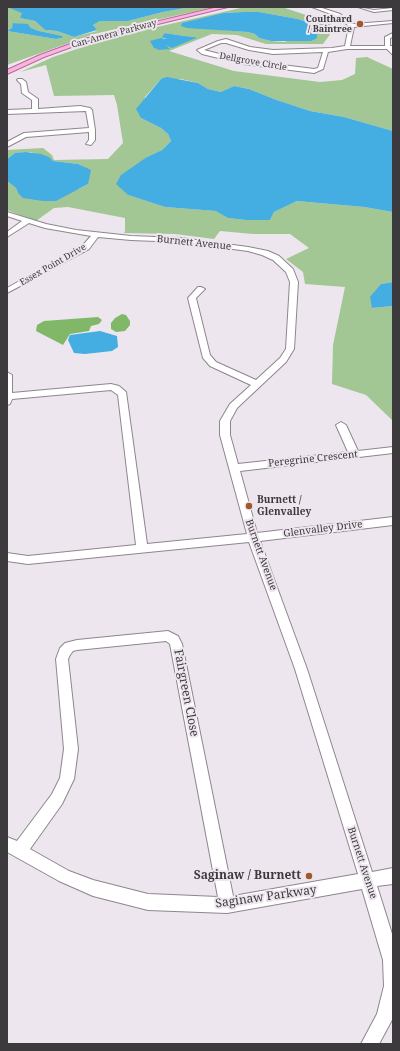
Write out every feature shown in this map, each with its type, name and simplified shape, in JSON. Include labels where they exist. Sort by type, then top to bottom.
[{"type":"main road","name":"Can-Amera Parkway","points":[[7,72],[42,56],[86,40],[225,7]]},
{"type":"street","points":[[314,7],[338,16],[352,26],[393,22]]},
{"type":"street","points":[[322,10],[336,7]]},
{"type":"street","points":[[360,7],[374,11],[393,10]]},
{"type":"street","points":[[347,46],[352,26]]},
{"type":"street","points":[[392,50],[388,37],[393,36]]},
{"type":"street","name":"Dellgrove Circle","points":[[326,50],[320,69],[314,71],[243,62],[200,50],[226,41],[263,51],[326,50],[342,49],[347,46],[392,50]]},
{"type":"street","points":[[20,80],[24,83],[25,93],[35,99],[36,110]]},
{"type":"street","points":[[7,112],[80,108],[88,109],[92,130],[92,140],[89,144]]},
{"type":"street","points":[[7,145],[24,135],[92,130]]},
{"type":"street","name":"Burnett Avenue","points":[[7,214],[62,230],[95,235],[181,240],[248,249],[276,258],[290,271],[294,282],[290,350],[283,360],[233,406],[225,421],[225,435],[240,498],[301,669],[391,960],[392,986],[385,1017],[374,1042]]},
{"type":"street","points":[[7,235],[27,221]]},
{"type":"street","name":"Essex Point Drive","points":[[7,291],[86,247],[95,235]]},
{"type":"street","points":[[201,289],[192,298],[206,356],[214,364],[257,384]]},
{"type":"street","points":[[7,375],[7,402]]},
{"type":"street","points":[[7,396],[111,387],[116,388],[123,394],[142,548]]},
{"type":"street","points":[[341,425],[354,454]]},
{"type":"street","name":"Peregrine Crescent","points":[[233,468],[393,450]]},
{"type":"street","name":"Glenvalley Drive","points":[[7,557],[28,560],[393,521]]},
{"type":"street","name":"Fairgreen Close","points":[[13,847],[57,800],[67,779],[71,749],[62,659],[64,652],[69,647],[77,645],[168,636],[174,640],[176,644],[227,905]]},
{"type":"street","name":"Saginaw Parkway","points":[[13,847],[64,876],[101,890],[155,902],[174,904],[227,905],[393,876]]},
{"type":"green space","points":[[7,7],[23,13],[20,18],[35,21],[45,30],[57,31],[74,37],[97,31],[93,25],[100,21],[128,21],[191,7],[214,7],[94,34],[7,65]],"holes":[[[14,23],[29,25],[31,28],[39,31],[63,36],[62,38],[56,39],[7,31],[12,28]]]},
{"type":"green space","points":[[245,7],[282,7],[330,23],[331,33],[323,44],[266,44],[237,35],[212,34],[169,51],[234,71],[320,82],[342,80],[355,74],[356,58],[367,57],[393,69],[393,131],[344,117],[310,111],[249,89],[234,86],[221,92],[208,89],[198,83],[181,79],[161,79],[145,97],[141,118],[161,128],[168,134],[171,141],[162,150],[147,157],[128,195],[165,207],[217,211],[228,218],[246,220],[270,220],[274,212],[297,201],[364,207],[393,212],[393,282],[381,284],[372,308],[393,306],[393,421],[366,395],[332,384],[333,345],[345,287],[305,284],[303,272],[286,259],[309,248],[290,234],[253,234],[220,231],[214,239],[175,234],[124,233],[125,218],[68,207],[54,208],[36,221],[7,210],[7,181],[16,188],[18,193],[79,189],[88,184],[85,168],[78,164],[53,161],[31,152],[15,153],[7,159],[7,150],[43,148],[52,155],[54,160],[108,159],[123,143],[114,95],[54,96],[46,65],[20,72],[53,57],[113,37]],"holes":[[[259,12],[298,19],[313,24],[285,42],[259,38],[255,34],[248,32],[211,29],[224,13]],[[165,33],[184,36],[196,37],[166,45],[158,50],[161,38],[168,38]]]},
{"type":"green space","points":[[122,314],[126,315],[130,321],[130,325],[125,331],[116,332],[111,329],[111,323],[115,318]]},
{"type":"green space","points":[[98,317],[102,320],[99,324],[91,326],[89,331],[70,334],[63,345],[36,331],[37,325],[44,321]]},
{"type":"water","points":[[7,7],[191,7],[128,21],[100,21],[93,25],[97,30],[74,37],[57,31],[45,30],[35,21],[20,18],[22,13]]},
{"type":"water","points":[[259,12],[298,19],[313,24],[317,29],[317,38],[311,41],[271,41],[259,38],[255,34],[248,32],[187,28],[181,26],[182,23],[224,13]]},
{"type":"water","points":[[13,23],[28,24],[31,28],[39,31],[63,36],[62,38],[56,39],[7,31],[12,28]]},
{"type":"water","points":[[165,33],[196,38],[172,48],[166,45],[170,49],[157,50],[158,49],[154,48],[150,41],[161,38],[167,39],[162,37]]},
{"type":"water","points":[[167,77],[198,83],[208,89],[221,92],[234,86],[249,89],[310,111],[344,117],[393,131],[393,212],[364,207],[297,201],[274,212],[270,220],[246,220],[228,218],[216,211],[165,207],[128,195],[116,184],[121,175],[147,157],[162,150],[171,141],[168,134],[161,128],[141,118],[136,109],[161,79]]},
{"type":"water","points":[[26,152],[41,154],[49,157],[53,161],[78,164],[91,170],[88,184],[56,201],[23,198],[18,193],[16,188],[7,181],[7,159],[15,153]]},
{"type":"water","points":[[393,282],[393,306],[372,308],[370,297],[381,284]]},
{"type":"water","points":[[100,331],[117,336],[118,347],[112,351],[85,354],[74,353],[68,340],[70,335]]},
{"type":"place","name":"Coulthard / Baintree","points":[[360,24]]},
{"type":"place","name":"Burnett / Glenvalley","points":[[249,506]]},
{"type":"place","name":"Saginaw / Burnett","points":[[309,876]]}]
